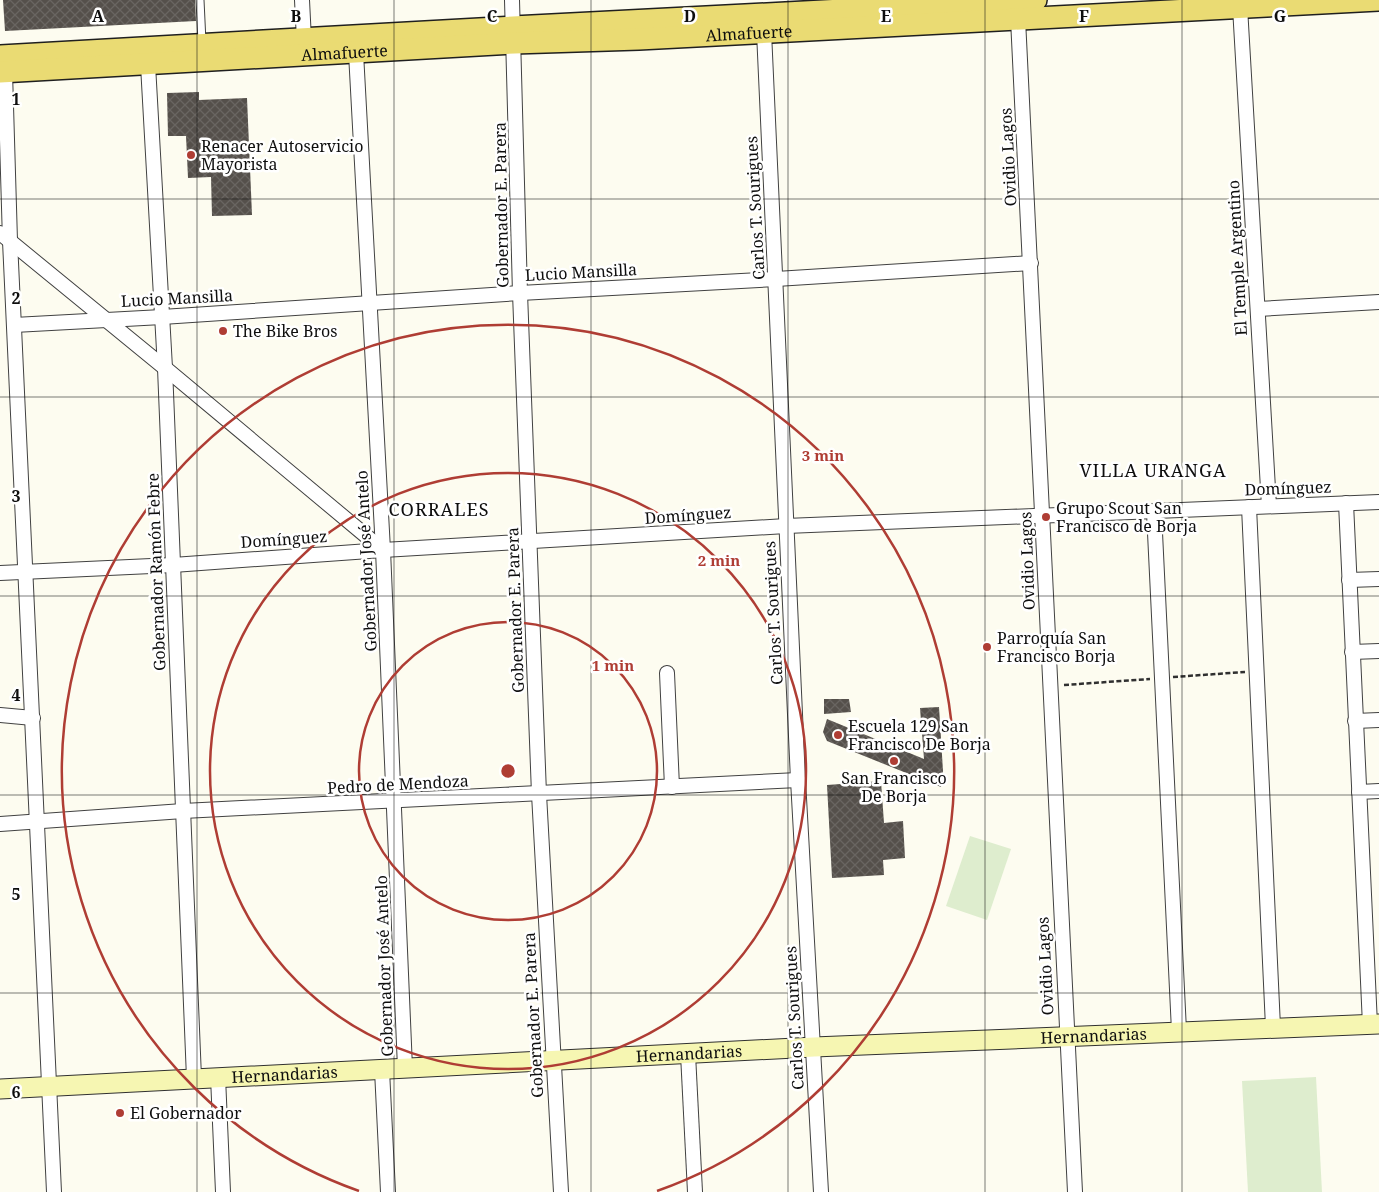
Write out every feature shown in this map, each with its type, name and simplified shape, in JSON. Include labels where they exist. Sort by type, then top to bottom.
[{"type":"main road","name":"Almafuerte","points":[[2,67],[148,65],[356,53],[514,35],[1036,0]]},
{"type":"main road","name":"Almafuerte","points":[[2,67],[202,45],[304,40],[764,32],[1379,0]]},
{"type":"street","points":[[302,0],[304,40]]},
{"type":"street","name":"Gobernador E. Parera","points":[[512,0],[520,292],[539,794],[561,1192]]},
{"type":"street","name":"El Temple Argentino","points":[[1240,7],[1269,506]]},
{"type":"street","name":"Ovidio Lagos","points":[[1018,18],[1075,1192]]},
{"type":"street","name":"Carlos T. Sourigues","points":[[764,32],[798,780],[821,1192]]},
{"type":"street","name":"Gobernador José Antelo","points":[[356,53],[383,550],[405,1068]]},
{"type":"street","name":"Gobernador Ramón Febre","points":[[148,65],[165,368],[194,1078]]},
{"type":"street","points":[[2,67],[5,237],[14,325],[54,1192]]},
{"type":"street","points":[[5,237],[383,550]]},
{"type":"street","name":"Lucio Mansilla","points":[[14,325],[369,304],[520,292],[1031,264]]},
{"type":"street","points":[[1258,309],[1379,302]]},
{"type":"street","name":"Domínguez","points":[[0,572],[173,565],[383,550],[786,526],[1379,502]]},
{"type":"street","points":[[1346,504],[1355,721],[1375,1024]]},
{"type":"street","points":[[1249,507],[1273,1027]]},
{"type":"street","points":[[1154,512],[1179,1031]]},
{"type":"street","points":[[1349,580],[1379,579]]},
{"type":"street","points":[[1352,652],[1379,651]]},
{"type":"street","points":[[667,673],[672,787]]},
{"type":"street","points":[[0,715],[33,718]]},
{"type":"street","points":[[1355,721],[1379,720]]},
{"type":"street","name":"Pedro de Mendoza","points":[[0,824],[183,811],[798,780]]},
{"type":"street","points":[[1359,792],[1379,791]]},
{"type":"street","name":"Hernandarias","points":[[0,1089],[814,1047],[1375,1024]]},
{"type":"street","points":[[688,1054],[695,1192]]},
{"type":"street","name":"Gobernador José Antelo","points":[[382,1070],[388,1192]]},
{"type":"street","points":[[218,1077],[223,1192]]},
{"type":"lane","points":[[200,0],[202,45]]},
{"type":"green space","points":[[970,836],[1011,849],[987,920],[946,906]]},
{"type":"green space","points":[[1316,1077],[1322,1192],[1248,1192],[1242,1081]]},
{"type":"building","points":[[3,0],[195,0],[196,21],[5,31]]},
{"type":"building","points":[[199,92],[199,100],[247,98],[252,215],[212,216],[211,177],[188,178],[186,136],[168,136],[167,93]]},
{"type":"building","points":[[824,699],[849,699],[851,712],[824,714]]},
{"type":"building","points":[[939,707],[943,771],[941,787],[827,741],[823,732],[827,719],[924,759],[920,708]]},
{"type":"building","points":[[881,781],[884,823],[903,821],[905,858],[883,860],[884,875],[832,878],[827,785]]},
{"type":"place","name":"Renacer Autoservicio Mayorista","points":[[191,155]]},
{"type":"place","name":"The Bike Bros","points":[[223,331]]},
{"type":"place","name":"Grupo Scout San Francisco de Borja","points":[[1046,517]]},
{"type":"place","name":"Parroquía San Francisco Borja","points":[[987,647]]},
{"type":"place","name":"Escuela 129 San Francisco De Borja","points":[[838,735]]},
{"type":"place","name":"San Francisco De Borja","points":[[894,761]]},
{"type":"place","name":"El Gobernador","points":[[120,1113]]},
{"type":"district","name":"VILLA URANGA","points":[[1153,471]]},
{"type":"district","name":"CORRALES","points":[[439,510]]}]
